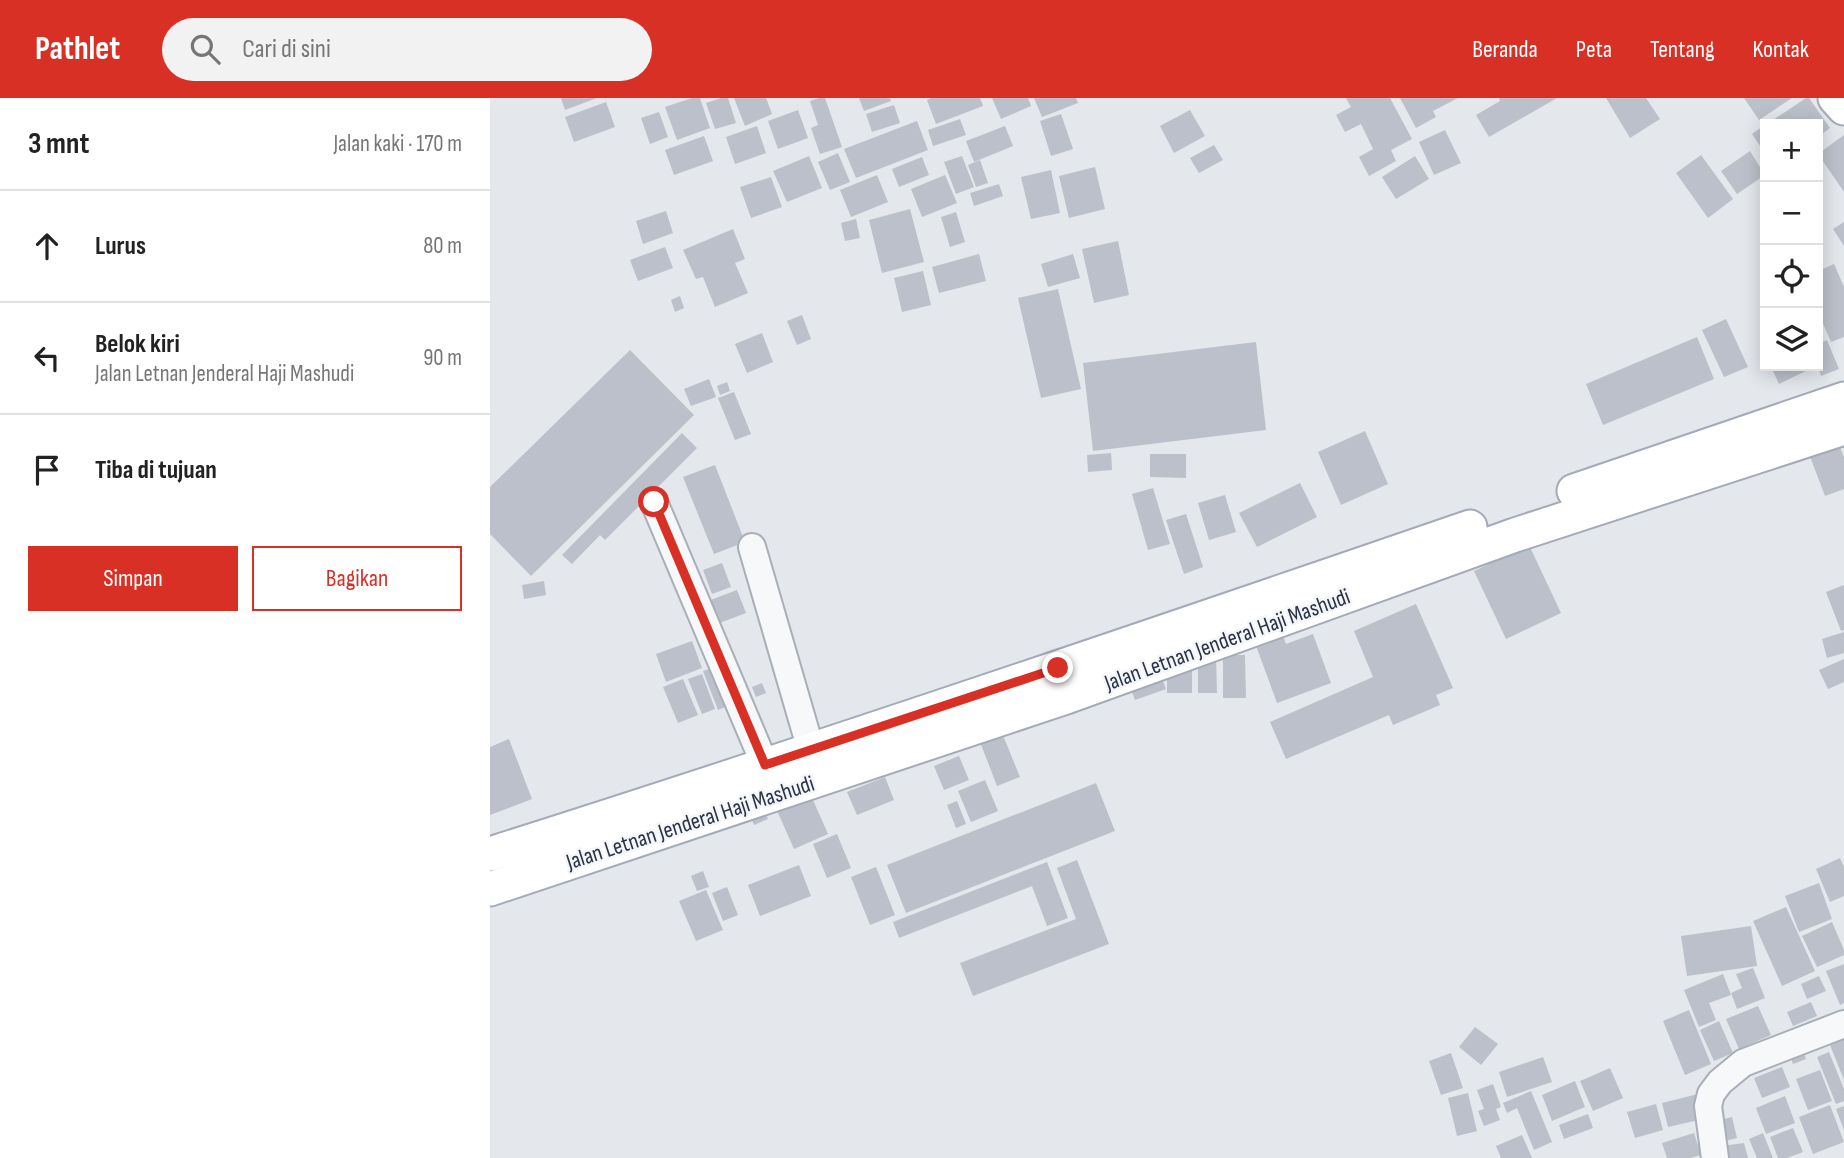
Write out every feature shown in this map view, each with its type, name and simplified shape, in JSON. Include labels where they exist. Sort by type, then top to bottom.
[{"type":"main road","points":[[1835,98],[1844,108]]},
{"type":"main road","name":"Jalan Letnan Jenderal Haji Mashudi","points":[[490,854],[731,793],[765,765],[811,750],[1062,683],[1844,399]]},
{"type":"main road","name":"Jalan Letnan Jenderal Haji Mashudi","points":[[490,889],[731,793],[1844,428]]},
{"type":"street","points":[[654,502],[765,765]]},
{"type":"street","points":[[752,547],[811,750]]},
{"type":"street","points":[[1715,1158],[1707,1106],[1711,1094],[1720,1082],[1743,1063],[1844,1024]]},
{"type":"building","points":[[561,98],[597,98],[565,110]]},
{"type":"building","points":[[700,98],[710,128],[677,140],[665,107]]},
{"type":"building","points":[[728,98],[736,123],[715,129],[706,103]]},
{"type":"building","points":[[734,98],[766,98],[772,114],[745,126]]},
{"type":"building","points":[[825,98],[842,147],[820,154],[811,128],[818,125],[810,101]]},
{"type":"building","points":[[859,98],[890,98],[891,101],[864,111]]},
{"type":"building","points":[[980,98],[983,106],[936,124],[927,100]]},
{"type":"building","points":[[992,98],[1028,98],[1031,106],[1001,119]]},
{"type":"building","points":[[1034,98],[1076,98],[1078,103],[1042,117]]},
{"type":"building","points":[[1346,98],[1390,98],[1412,139],[1391,150],[1396,161],[1369,176],[1359,157],[1373,149],[1361,124],[1345,132],[1336,115],[1351,107]]},
{"type":"building","points":[[1400,98],[1458,98],[1433,111],[1436,117],[1416,128]]},
{"type":"building","points":[[1499,98],[1557,98],[1489,137],[1476,115],[1500,101]]},
{"type":"building","points":[[1606,98],[1646,98],[1660,119],[1630,138]]},
{"type":"building","points":[[1744,98],[1792,98],[1760,119]]},
{"type":"building","points":[[1809,98],[1830,128],[1823,133],[1823,119],[1774,119]]},
{"type":"building","points":[[606,102],[615,127],[574,142],[565,117]]},
{"type":"building","points":[[894,105],[900,123],[872,132],[866,114]]},
{"type":"building","points":[[798,110],[808,138],[778,149],[768,121]]},
{"type":"building","points":[[1190,110],[1205,136],[1174,153],[1160,126]]},
{"type":"building","points":[[659,112],[668,137],[650,144],[641,118]]},
{"type":"building","points":[[1061,114],[1073,149],[1051,156],[1040,121]]},
{"type":"building","points":[[960,119],[966,135],[933,146],[928,130]]},
{"type":"building","points":[[917,121],[928,150],[856,178],[844,149]]},
{"type":"building","points":[[757,126],[766,153],[735,164],[726,137]]},
{"type":"building","points":[[1005,126],[1013,146],[974,162],[966,141]]},
{"type":"building","points":[[1760,128],[1760,146],[1752,134]]},
{"type":"building","points":[[1445,130],[1461,163],[1434,175],[1419,142]]},
{"type":"building","points":[[1844,135],[1844,192],[1823,161],[1823,150]]},
{"type":"building","points":[[704,136],[713,161],[674,175],[665,150]]},
{"type":"building","points":[[1214,145],[1223,160],[1199,173],[1190,158]]},
{"type":"building","points":[[1750,151],[1760,167],[1760,178],[1737,194],[1721,171]]},
{"type":"building","points":[[838,153],[850,182],[830,190],[818,162]]},
{"type":"building","points":[[1701,155],[1733,199],[1708,218],[1676,173]]},
{"type":"building","points":[[809,156],[822,188],[787,202],[773,171]]},
{"type":"building","points":[[962,156],[974,187],[956,194],[944,162]]},
{"type":"building","points":[[1415,156],[1429,179],[1396,199],[1382,177]]},
{"type":"building","points":[[922,157],[929,175],[899,187],[892,169]]},
{"type":"building","points":[[980,160],[988,183],[976,187],[968,165]]},
{"type":"building","points":[[1095,167],[1105,209],[1069,218],[1059,176]]},
{"type":"building","points":[[1051,170],[1060,213],[1031,219],[1021,177]]},
{"type":"building","points":[[877,175],[888,202],[851,217],[840,190]]},
{"type":"building","points":[[945,175],[957,203],[922,217],[911,189]]},
{"type":"building","points":[[771,177],[782,207],[751,218],[740,187]]},
{"type":"building","points":[[999,184],[1003,196],[974,206],[970,193]]},
{"type":"building","points":[[910,209],[924,262],[882,273],[869,220]]},
{"type":"building","points":[[666,211],[673,233],[643,244],[636,221]]},
{"type":"building","points":[[956,212],[965,242],[950,247],[941,217]]},
{"type":"building","points":[[856,219],[860,238],[845,241],[841,223]]},
{"type":"building","points":[[1844,222],[1844,246],[1833,229]]},
{"type":"building","points":[[733,229],[745,259],[735,263],[748,293],[715,307],[703,277],[696,279],[683,250]]},
{"type":"building","points":[[1118,241],[1129,295],[1094,303],[1082,249]]},
{"type":"building","points":[[665,247],[673,268],[638,281],[630,260]]},
{"type":"building","points":[[979,254],[986,281],[939,293],[932,267]]},
{"type":"building","points":[[1073,254],[1080,278],[1048,287],[1041,264]]},
{"type":"building","points":[[1834,264],[1844,287],[1844,337],[1831,342],[1823,324],[1823,269]]},
{"type":"building","points":[[923,271],[931,305],[902,312],[894,278]]},
{"type":"building","points":[[1058,289],[1081,389],[1041,398],[1018,298]]},
{"type":"building","points":[[680,296],[684,308],[675,312],[671,300]]},
{"type":"building","points":[[802,315],[811,339],[797,345],[787,321]]},
{"type":"building","points":[[1726,319],[1748,367],[1724,377],[1702,330]]},
{"type":"building","points":[[762,333],[773,362],[747,373],[735,344]]},
{"type":"building","points":[[1697,337],[1714,379],[1603,425],[1586,384]]},
{"type":"building","points":[[1827,340],[1839,369],[1821,376],[1819,371],[1823,371],[1823,342]]},
{"type":"building","points":[[1256,342],[1266,430],[1093,451],[1083,363]]},
{"type":"building","points":[[630,350],[694,415],[531,576],[490,534],[490,487]]},
{"type":"building","points":[[1773,371],[1806,371],[1779,384]]},
{"type":"building","points":[[709,379],[716,397],[691,406],[684,389]]},
{"type":"building","points":[[727,382],[730,391],[720,395],[717,386]]},
{"type":"building","points":[[734,392],[751,434],[735,440],[718,398]]},
{"type":"building","points":[[1365,431],[1388,484],[1341,505],[1318,452]]},
{"type":"building","points":[[682,433],[697,448],[605,540],[600,535],[572,564],[562,555]]},
{"type":"building","points":[[1838,443],[1844,457],[1844,489],[1825,496],[1809,454]]},
{"type":"building","points":[[1111,453],[1112,470],[1088,472],[1087,455]]},
{"type":"building","points":[[1150,454],[1186,454],[1186,478],[1150,477]]},
{"type":"building","points":[[715,465],[745,542],[714,554],[683,477]]},
{"type":"building","points":[[1300,483],[1317,517],[1257,547],[1239,513]]},
{"type":"building","points":[[1153,488],[1170,544],[1148,550],[1132,494]]},
{"type":"building","points":[[1225,495],[1236,532],[1209,540],[1198,503]]},
{"type":"building","points":[[1186,514],[1203,567],[1184,574],[1166,520]]},
{"type":"building","points":[[1529,545],[1561,613],[1506,639],[1474,571]]},
{"type":"building","points":[[722,563],[731,587],[712,594],[703,570]]},
{"type":"building","points":[[544,581],[546,595],[524,599],[522,585]]},
{"type":"building","points":[[1844,585],[1844,630],[1841,631],[1826,592]]},
{"type":"building","points":[[737,590],[746,613],[717,624],[708,601]]},
{"type":"building","points":[[1416,604],[1453,688],[1436,695],[1440,705],[1393,725],[1389,715],[1286,759],[1270,722],[1373,677],[1354,631]]},
{"type":"building","points":[[1844,632],[1844,653],[1827,658],[1822,639]]},
{"type":"building","points":[[1282,633],[1286,644],[1313,634],[1331,683],[1277,703],[1255,643]]},
{"type":"building","points":[[692,641],[702,668],[666,682],[656,654]]},
{"type":"building","points":[[1223,655],[1245,655],[1246,698],[1223,698]]},
{"type":"building","points":[[1198,657],[1216,657],[1217,693],[1198,693]]},
{"type":"building","points":[[1844,659],[1844,682],[1828,689],[1819,670]]},
{"type":"building","points":[[1167,664],[1192,664],[1192,693],[1167,693]]},
{"type":"building","points":[[715,667],[730,705],[718,710],[703,671]]},
{"type":"building","points":[[1159,670],[1166,689],[1135,700],[1128,681]]},
{"type":"building","points":[[702,674],[715,709],[702,714],[688,679]]},
{"type":"building","points":[[683,679],[698,715],[678,723],[663,687]]},
{"type":"building","points":[[762,683],[766,693],[756,697],[752,687]]},
{"type":"building","points":[[1002,733],[1020,777],[997,786],[980,742]]},
{"type":"building","points":[[509,739],[532,799],[490,815],[490,747]]},
{"type":"building","points":[[959,756],[969,780],[944,790],[934,766]]},
{"type":"building","points":[[885,777],[894,800],[857,815],[847,792]]},
{"type":"building","points":[[985,780],[998,811],[971,822],[958,791]]},
{"type":"building","points":[[1096,783],[1115,831],[906,913],[887,865]]},
{"type":"building","points":[[809,791],[828,834],[794,849],[775,806]]},
{"type":"building","points":[[957,801],[966,824],[956,828],[947,805]]},
{"type":"building","points":[[762,804],[768,819],[754,825],[748,810]]},
{"type":"building","points":[[837,834],[851,868],[827,878],[813,844]]},
{"type":"building","points":[[1840,858],[1844,867],[1844,896],[1830,902],[1816,869]]},
{"type":"building","points":[[1077,860],[1109,944],[973,996],[960,963],[1076,919],[1057,868]]},
{"type":"building","points":[[1047,862],[1068,918],[1047,926],[1032,886],[899,938],[893,922]]},
{"type":"building","points":[[799,865],[811,896],[760,916],[748,885]]},
{"type":"building","points":[[876,867],[895,915],[870,925],[851,877]]},
{"type":"building","points":[[703,871],[709,887],[697,891],[691,876]]},
{"type":"building","points":[[1819,883],[1832,919],[1799,932],[1785,896]]},
{"type":"building","points":[[727,887],[738,915],[723,921],[712,893]]},
{"type":"building","points":[[706,890],[723,930],[696,941],[679,901]]},
{"type":"building","points":[[1786,907],[1815,971],[1782,986],[1753,921]]},
{"type":"building","points":[[1832,922],[1844,955],[1817,967],[1802,936]]},
{"type":"building","points":[[1751,926],[1757,966],[1687,976],[1681,936]]},
{"type":"building","points":[[1844,964],[1844,1003],[1840,1005],[1826,971]]},
{"type":"building","points":[[1753,968],[1765,998],[1737,1009],[1731,993],[1742,988],[1736,974]]},
{"type":"building","points":[[1723,974],[1731,995],[1709,1003],[1716,1020],[1699,1027],[1684,990]]},
{"type":"building","points":[[1819,976],[1826,991],[1807,999],[1801,984]]},
{"type":"building","points":[[1811,1002],[1817,1016],[1793,1026],[1787,1012]]},
{"type":"building","points":[[1758,1006],[1771,1035],[1739,1049],[1726,1019]]},
{"type":"building","points":[[1689,1010],[1711,1064],[1685,1075],[1663,1021]]},
{"type":"building","points":[[1719,1021],[1733,1053],[1714,1061],[1700,1030]]},
{"type":"building","points":[[1475,1027],[1498,1044],[1481,1065],[1459,1047]]},
{"type":"building","points":[[1844,1039],[1844,1080],[1830,1045]]},
{"type":"building","points":[[1801,1046],[1806,1059],[1793,1064],[1788,1051]]},
{"type":"building","points":[[1829,1052],[1844,1089],[1844,1101],[1836,1104],[1817,1057]]},
{"type":"building","points":[[1451,1053],[1463,1088],[1441,1095],[1429,1061]]},
{"type":"building","points":[[1543,1057],[1552,1082],[1507,1097],[1499,1072]]},
{"type":"building","points":[[1782,1067],[1790,1087],[1762,1098],[1754,1078]]},
{"type":"building","points":[[1610,1068],[1623,1098],[1593,1111],[1580,1081]]},
{"type":"building","points":[[1820,1070],[1832,1101],[1808,1110],[1796,1079]]},
{"type":"building","points":[[1575,1081],[1585,1107],[1552,1121],[1542,1095]]},
{"type":"building","points":[[1493,1084],[1501,1107],[1496,1109],[1500,1120],[1484,1126],[1478,1111],[1484,1109],[1477,1090]]},
{"type":"building","points":[[1531,1091],[1552,1142],[1534,1150],[1517,1108],[1507,1113],[1503,1103]]},
{"type":"building","points":[[1468,1093],[1477,1131],[1457,1136],[1448,1098]]},
{"type":"building","points":[[1698,1094],[1703,1119],[1668,1127],[1662,1103]]},
{"type":"building","points":[[1785,1096],[1795,1123],[1766,1134],[1756,1108]]},
{"type":"building","points":[[1656,1104],[1663,1130],[1635,1138],[1627,1112]]},
{"type":"building","points":[[1830,1105],[1844,1142],[1813,1154],[1799,1117]]},
{"type":"building","points":[[1844,1106],[1844,1130],[1836,1109]]},
{"type":"building","points":[[1588,1114],[1593,1128],[1564,1139],[1559,1125]]},
{"type":"building","points":[[1732,1117],[1737,1138],[1725,1141],[1720,1120]]},
{"type":"building","points":[[1793,1128],[1803,1152],[1787,1158],[1778,1158],[1770,1137]]},
{"type":"building","points":[[1694,1133],[1701,1155],[1667,1158],[1662,1143]]},
{"type":"building","points":[[1763,1133],[1773,1158],[1757,1158],[1749,1139]]},
{"type":"building","points":[[1522,1135],[1532,1158],[1501,1158],[1496,1146]]},
{"type":"building","points":[[1744,1143],[1748,1158],[1725,1158],[1722,1146]]},
{"type":"route","points":[[654,502],[765,765],[1058,668]]}]
